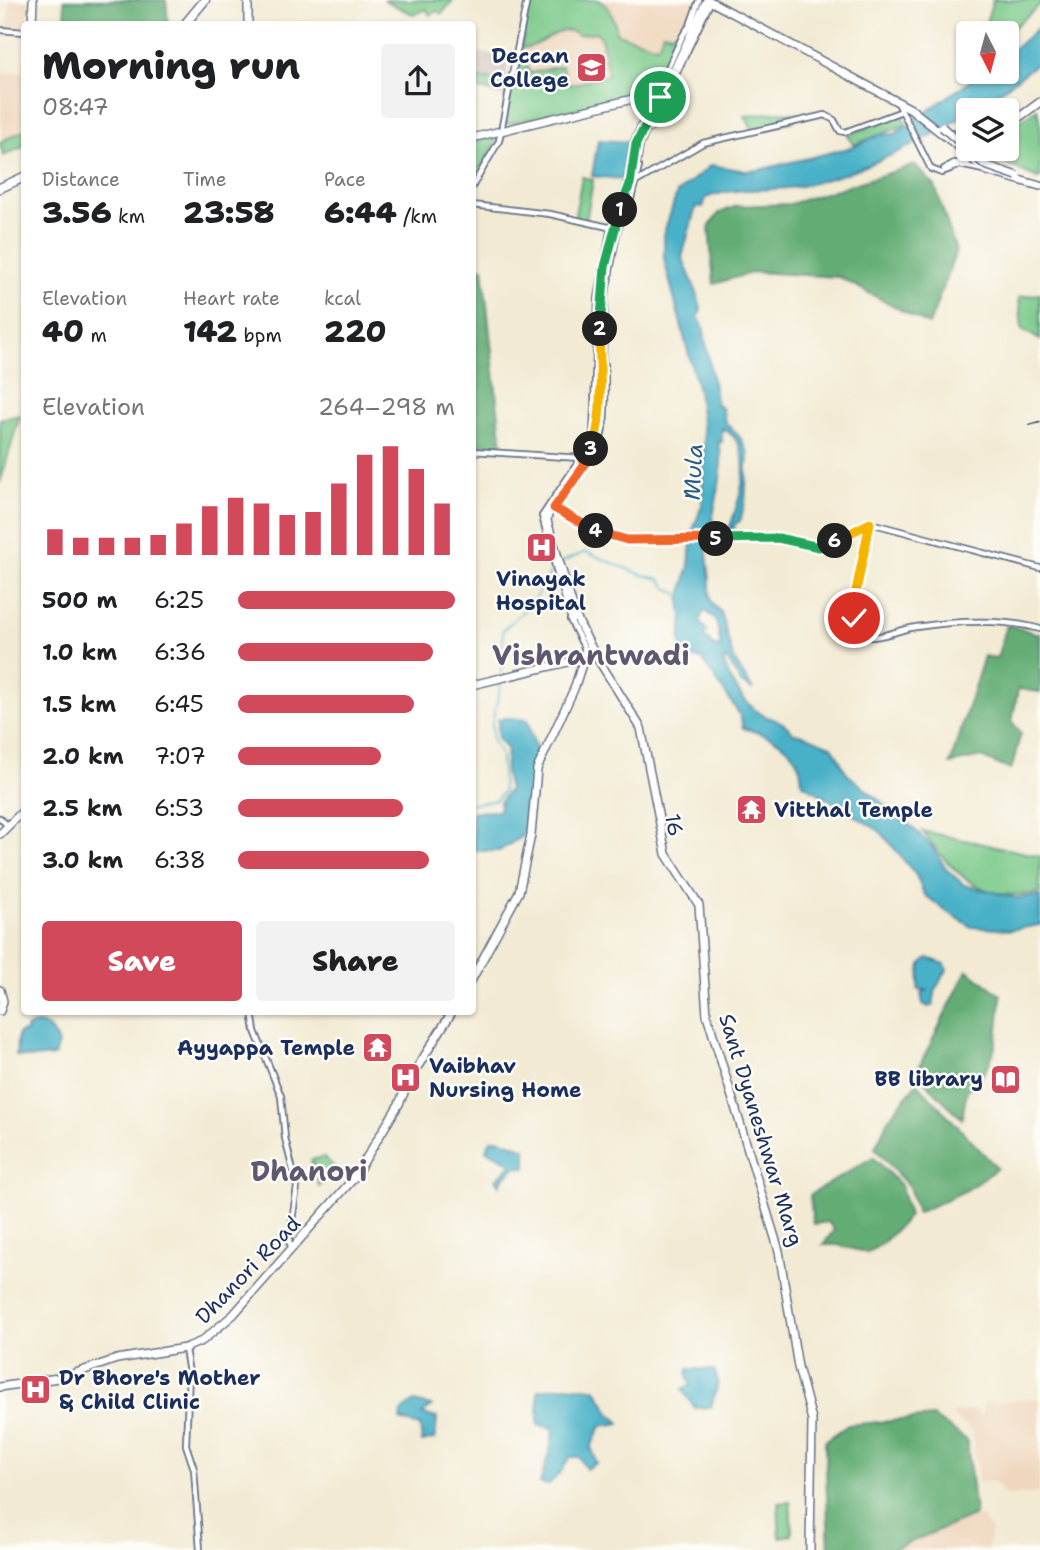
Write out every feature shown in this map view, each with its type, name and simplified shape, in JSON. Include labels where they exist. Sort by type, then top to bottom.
[{"type":"highway","points":[[182,21],[199,0]]},
{"type":"highway","points":[[188,21],[205,0]]},
{"type":"highway","points":[[0,188],[21,178]]},
{"type":"highway","points":[[0,193],[21,184]]},
{"type":"main road","points":[[31,21],[32,0]]},
{"type":"main road","points":[[249,0],[249,21]]},
{"type":"main road","points":[[660,99],[689,29],[708,0]]},
{"type":"main road","points":[[642,740],[638,722],[585,659],[561,585],[547,521],[551,505],[584,461],[600,431],[604,298],[616,229],[634,183],[639,145],[708,0]]},
{"type":"main road","points":[[708,0],[956,133]]},
{"type":"main road","points":[[708,0],[898,107],[911,107],[956,143]]},
{"type":"main road","points":[[476,138],[660,99]]},
{"type":"main road","points":[[1019,116],[1040,101]]},
{"type":"main road","points":[[942,127],[985,166],[1038,184]]},
{"type":"main road","points":[[978,161],[987,171],[1038,184]]},
{"type":"main road","points":[[983,161],[1021,174],[1038,184]]},
{"type":"main road","points":[[476,968],[512,906],[530,833],[536,773],[585,659],[576,617],[557,564]]},
{"type":"main road","points":[[476,682],[562,660],[585,659]]},
{"type":"main road","name":"16","points":[[585,659],[627,710],[642,740],[660,848],[674,874],[698,906]]},
{"type":"main road","points":[[0,834],[21,813]]},
{"type":"main road","name":"Sant Dyaneshwar Marg","points":[[698,906],[706,1006],[715,1050],[779,1251],[813,1433],[810,1550]]},
{"type":"main road","points":[[0,990],[3,1001],[0,1011]]},
{"type":"main road","name":"Dhanori Road","points":[[185,1348],[199,1343],[237,1310],[356,1175],[402,1100],[410,1079],[451,1015]]},
{"type":"main road","points":[[0,1388],[55,1379],[153,1351],[185,1348]]},
{"type":"main road","points":[[0,1388],[63,1380],[121,1359]]},
{"type":"street","points":[[476,178],[499,141],[526,0]]},
{"type":"street","points":[[0,31],[21,33]]},
{"type":"street","points":[[634,183],[703,143],[825,115],[833,118],[840,131],[845,132],[898,107],[906,117],[934,172],[960,165],[987,171]]},
{"type":"street","points":[[943,171],[954,163],[968,161]]},
{"type":"street","points":[[476,205],[550,214],[616,229]]},
{"type":"street","points":[[476,451],[584,461]]},
{"type":"street","points":[[557,564],[543,534],[542,516],[551,505],[590,529],[622,539],[778,538],[821,547],[870,523],[992,553],[1040,568]]},
{"type":"street","points":[[870,523],[852,611],[855,621],[868,637],[944,624],[1007,622],[1040,629]]},
{"type":"street","points":[[0,818],[8,826]]},
{"type":"street","points":[[252,1015],[255,1031],[281,1094],[285,1138],[297,1187],[289,1251]]},
{"type":"street","points":[[185,1348],[189,1373],[186,1444],[194,1469],[200,1550]]},
{"type":"shaded area","points":[[10,0],[29,0],[28,21],[21,21],[21,31],[7,29]]},
{"type":"shaded area","name":"Deccan College","points":[[529,0],[697,2],[656,91],[506,125],[503,124]]},
{"type":"shaded area","points":[[476,52],[509,57],[506,79],[476,78]]},
{"type":"shaded area","points":[[21,72],[21,148],[2,157],[0,73]]},
{"type":"shaded area","points":[[1040,1398],[1040,1492],[1007,1496],[994,1482],[978,1482],[972,1431],[954,1417],[953,1413],[973,1409],[983,1417],[983,1403]]},
{"type":"shaded area","points":[[981,1516],[991,1530],[988,1550],[896,1550],[893,1538]]},
{"type":"green space","points":[[64,0],[166,0],[168,21],[66,21]]},
{"type":"green space","points":[[384,0],[453,0],[442,14],[437,11],[430,15],[426,9],[414,15]]},
{"type":"green space","name":"Deccan College","points":[[529,0],[598,0],[609,10],[617,34],[658,46],[663,32],[672,34],[684,28],[656,91],[507,124],[504,122],[518,63],[526,64],[530,73],[562,66],[567,83],[571,85],[608,75],[601,37],[596,32],[578,35],[564,31],[536,45],[521,48]]},
{"type":"green space","points":[[993,0],[1040,0],[1040,5],[1019,23],[986,21]]},
{"type":"green space","points":[[476,78],[505,79],[502,94],[476,89]]},
{"type":"green space","points":[[1037,109],[1040,118],[1040,179],[1000,161],[1019,161],[1019,122]]},
{"type":"green space","points":[[794,113],[794,121],[753,130],[745,116]]},
{"type":"green space","points":[[902,114],[906,125],[853,145],[848,135]]},
{"type":"green space","points":[[21,132],[21,147],[3,156],[0,142]]},
{"type":"green space","points":[[495,136],[496,142],[476,175],[476,141]]},
{"type":"green space","points":[[915,165],[935,186],[956,251],[929,325],[839,277],[754,272],[714,284],[709,227],[719,213],[737,206],[790,204]]},
{"type":"green space","points":[[582,177],[593,180],[586,222],[574,220]]},
{"type":"green space","points":[[476,267],[483,268],[502,447],[476,444]]},
{"type":"green space","points":[[1040,294],[1040,340],[1022,329],[1019,297]]},
{"type":"green space","points":[[20,415],[0,483],[0,419]]},
{"type":"green space","points":[[1007,625],[1040,634],[1040,692],[1018,689],[1012,722],[1021,733],[1011,770],[981,757],[950,764],[984,656],[997,658]]},
{"type":"green space","points":[[922,831],[1040,856],[1040,893],[1000,894],[970,882],[946,860]]},
{"type":"green space","points":[[967,970],[1001,995],[995,1047],[978,1081],[967,1090],[962,1119],[916,1073]]},
{"type":"green space","points":[[917,1083],[997,1168],[967,1190],[917,1213],[909,1187],[875,1148],[889,1118]]},
{"type":"green space","points":[[324,1157],[338,1171],[319,1186],[311,1160]]},
{"type":"green space","points":[[873,1157],[901,1186],[909,1216],[883,1243],[867,1253],[838,1245],[823,1245],[834,1230],[828,1222],[813,1224],[810,1195]]},
{"type":"green space","points":[[933,1417],[967,1440],[975,1515],[891,1550],[829,1550],[825,1441],[848,1425]]},
{"type":"green space","points":[[790,1502],[792,1535],[780,1537],[778,1503]]},
{"type":"water","points":[[1040,26],[1040,61],[1019,77],[1019,45]]},
{"type":"water","points":[[966,84],[1010,84],[990,98],[956,98],[956,121],[867,165],[801,186],[718,194],[706,198],[703,207],[696,206],[682,257],[697,293],[701,310],[698,317],[703,326],[717,405],[722,408],[725,422],[740,437],[748,453],[745,502],[740,521],[734,525],[736,538],[729,539],[727,535],[741,493],[744,462],[734,437],[722,428],[722,442],[718,442],[721,453],[720,479],[707,545],[710,596],[714,606],[721,612],[733,658],[753,690],[741,683],[727,659],[723,660],[737,690],[754,709],[781,722],[793,733],[832,746],[847,774],[912,827],[933,848],[946,869],[964,885],[1016,898],[1040,896],[1040,925],[1010,930],[972,927],[924,894],[916,875],[881,832],[802,783],[797,760],[784,745],[743,728],[740,715],[702,659],[685,657],[680,640],[683,622],[680,601],[689,565],[692,533],[702,505],[704,439],[698,390],[664,259],[664,233],[677,193],[711,165],[746,171],[759,170],[853,147],[879,135],[895,134]],"holes":[[[704,611],[716,619],[721,646],[714,646],[703,635],[707,631],[699,621]]]},
{"type":"water","points":[[598,140],[629,142],[622,179],[592,176]]},
{"type":"water","points":[[498,720],[527,720],[537,752],[525,829],[522,836],[499,851],[476,851],[476,812],[499,811],[500,802],[509,789],[505,773],[507,750],[498,738]]},
{"type":"water","points":[[928,958],[945,964],[947,970],[936,988],[933,1005],[928,1007],[923,1004],[921,993],[927,990],[918,989],[921,964]]},
{"type":"water","points":[[34,1024],[43,1025],[52,1032],[58,1044],[54,1056],[16,1056],[18,1034],[27,1031],[26,1028]]},
{"type":"water","points":[[498,1139],[526,1149],[526,1168],[516,1167],[502,1179],[500,1185],[496,1179],[510,1166],[510,1162],[486,1150],[491,1140]]},
{"type":"water","points":[[688,1369],[714,1370],[717,1385],[711,1407],[695,1408],[682,1389],[691,1384],[687,1377]]},
{"type":"water","points":[[567,1386],[596,1389],[610,1413],[620,1423],[601,1426],[591,1447],[597,1463],[586,1469],[579,1457],[570,1457],[561,1472],[548,1485],[540,1483],[551,1446],[553,1428],[538,1425],[538,1390]]},
{"type":"water","points":[[413,1402],[432,1406],[422,1414],[437,1418],[435,1439],[422,1442],[420,1426],[400,1420],[402,1411]]},
{"type":"waterway","points":[[562,562],[586,552],[642,575],[660,579],[667,588],[682,596]]},
{"type":"waterway","points":[[501,673],[503,630],[533,602],[554,566]]},
{"type":"waterway","points":[[476,803],[496,800],[503,792],[501,755],[493,741],[492,723],[501,683]]},
{"type":"railway","points":[[1029,425],[1040,422]]},
{"type":"place","name":"Deccan College","points":[[592,68]]},
{"type":"place","name":"Vinayak Hospital","points":[[541,547]]},
{"type":"place","name":"Vitthal Temple","points":[[751,810]]},
{"type":"place","name":"Ayyappa Temple","points":[[378,1048]]},
{"type":"place","name":"Vaibhav Nursing Home","points":[[406,1078]]},
{"type":"place","name":"BB library","points":[[1006,1079]]},
{"type":"place","name":"Dr Bhore's Mother & Child Clinic","points":[[36,1390]]},
{"type":"district","name":"Vishrantwadi","points":[[591,655]]},
{"type":"district","name":"Dhanori","points":[[309,1171]]},
{"type":"route","points":[[660,97],[636,144],[630,184],[614,229],[605,267],[601,298],[596,436],[583,460],[586,463],[554,508],[590,529],[633,540],[778,538],[819,547],[870,523],[852,611],[854,618]]},
{"type":"water label","name":"Mula","points":[[693,472]]}]
